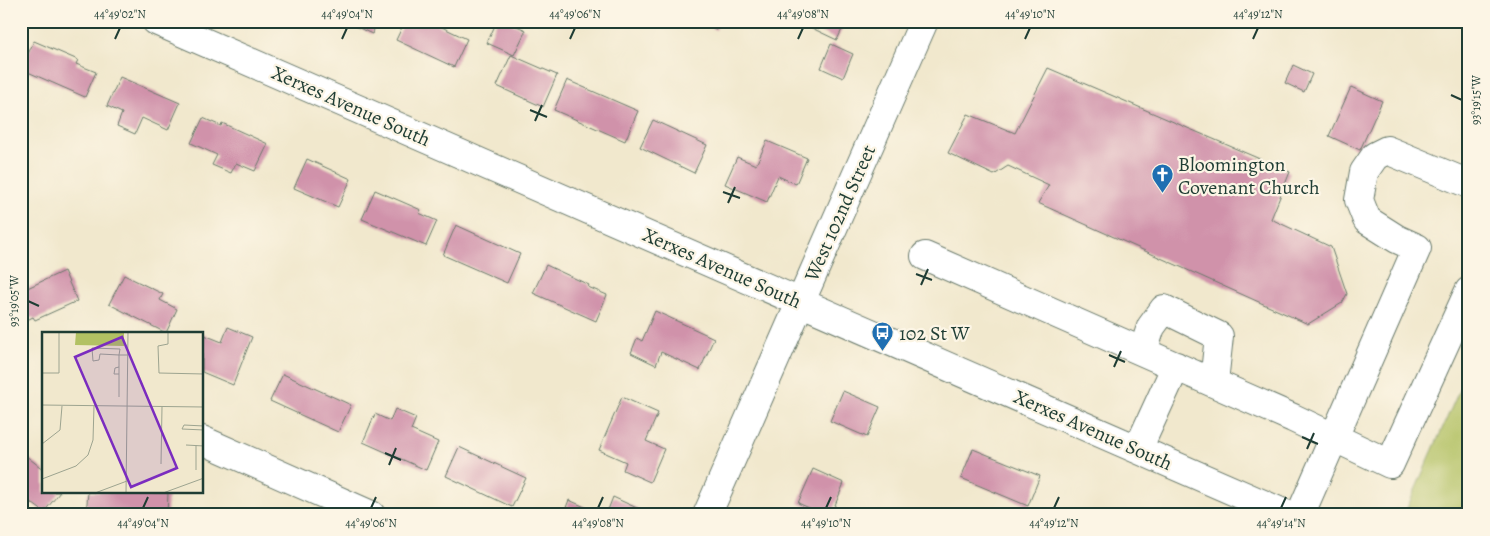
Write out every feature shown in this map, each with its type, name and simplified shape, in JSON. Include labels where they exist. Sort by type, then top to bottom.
[{"type":"street","name":"Xerxes Avenue South","points":[[156,21],[1288,515]]},
{"type":"street","name":"West 102nd Street","points":[[707,515],[924,21]]},
{"type":"street","points":[[1300,515],[1417,248],[1397,239],[1367,220],[1359,200],[1364,172],[1375,156],[1387,150],[1469,184]]},
{"type":"street","points":[[926,256],[1214,382],[1390,464],[1469,291]]},
{"type":"street","points":[[1143,351],[1151,327],[1164,309],[1219,336],[1214,382]]},
{"type":"street","points":[[1138,449],[1176,366]]},
{"type":"street","points":[[204,441],[371,515]]},
{"type":"green space","points":[[1469,368],[1469,515],[1404,515]]},
{"type":"building","points":[[344,21],[378,21],[372,34]]},
{"type":"building","points":[[405,21],[429,21],[467,39],[454,67],[396,40]]},
{"type":"building","points":[[497,21],[505,21],[526,30],[514,55],[487,43]]},
{"type":"building","points":[[695,21],[719,21],[716,30]]},
{"type":"building","points":[[797,21],[846,21],[837,40]]},
{"type":"building","points":[[34,41],[78,60],[76,64],[96,72],[85,97],[21,69]]},
{"type":"building","points":[[831,44],[853,54],[843,78],[821,68]]},
{"type":"building","points":[[511,55],[557,75],[543,107],[497,86]]},
{"type":"building","points":[[1293,65],[1312,74],[1304,92],[1285,83]]},
{"type":"building","name":"Bloomington Covenant Church","points":[[1048,68],[1290,172],[1271,219],[1331,247],[1347,294],[1342,303],[1308,324],[1038,203],[1049,185],[1008,166],[994,175],[948,153],[968,114],[1015,133]]},
{"type":"building","points":[[120,77],[180,103],[168,130],[142,118],[135,134],[117,126],[122,113],[107,106]]},
{"type":"building","points":[[567,80],[638,111],[625,141],[554,110]]},
{"type":"building","points":[[1351,87],[1382,101],[1360,150],[1329,136]]},
{"type":"building","points":[[203,118],[221,126],[222,123],[268,144],[255,171],[236,163],[231,173],[212,165],[217,155],[191,143]]},
{"type":"building","points":[[653,120],[707,145],[694,173],[640,147]]},
{"type":"building","points":[[767,141],[807,158],[796,184],[778,176],[767,202],[725,184],[737,157],[756,165]]},
{"type":"building","points":[[307,159],[351,179],[338,207],[294,188]]},
{"type":"building","points":[[375,190],[421,210],[419,213],[437,221],[426,246],[362,219]]},
{"type":"building","points":[[456,225],[520,254],[507,283],[443,255]]},
{"type":"building","points":[[546,265],[607,295],[596,321],[533,293]]},
{"type":"building","points":[[64,271],[77,301],[35,320],[33,317],[21,323],[21,291]]},
{"type":"building","points":[[124,275],[163,294],[160,300],[177,309],[166,332],[164,332],[109,304]]},
{"type":"building","points":[[655,311],[714,338],[700,370],[661,352],[656,365],[631,353],[637,338],[642,341]]},
{"type":"building","points":[[228,327],[252,337],[233,385],[204,373],[204,335],[222,342]]},
{"type":"building","points":[[283,374],[351,405],[338,432],[270,401]]},
{"type":"building","points":[[843,391],[880,407],[867,437],[830,421]]},
{"type":"building","points":[[622,397],[658,413],[646,441],[664,449],[650,482],[623,470],[626,462],[599,450]]},
{"type":"building","points":[[395,409],[416,418],[411,430],[438,442],[426,470],[363,442],[375,414],[390,421]]},
{"type":"building","points":[[459,447],[526,478],[512,507],[446,476]]},
{"type":"building","points":[[973,449],[1040,476],[1028,506],[961,478]]},
{"type":"building","points":[[21,452],[42,468],[42,494],[58,494],[44,512],[21,495]]},
{"type":"building","points":[[813,469],[844,483],[831,515],[825,515],[798,503]]},
{"type":"building","points":[[88,494],[168,494],[167,515],[86,515]]},
{"type":"building","points":[[613,497],[639,509],[636,515],[606,515]]},
{"type":"building","points":[[569,500],[603,515],[563,515]]},
{"type":"place","name":"Bloomington Covenant Church","points":[[1162,194]]},
{"type":"place","name":"102 St W","points":[[883,352]]}]
